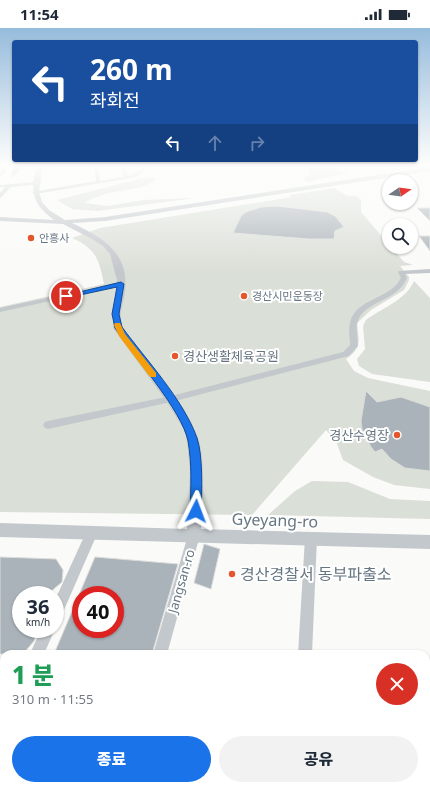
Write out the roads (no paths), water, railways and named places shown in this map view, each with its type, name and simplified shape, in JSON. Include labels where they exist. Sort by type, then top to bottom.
[{"type":"street","points":[[4,220],[36,208],[36,201]]},
{"type":"street","points":[[4,220],[64,222],[118,218],[229,201]]},
{"type":"street","name":"Jangsan-ro","points":[[36,208],[44,209],[64,222],[96,231],[114,255],[121,284],[115,314],[118,328],[171,399],[186,424],[192,440],[197,487],[194,535],[161,650]]},
{"type":"street","points":[[96,231],[118,218]]},
{"type":"street","points":[[48,424],[171,399],[346,354],[354,346],[354,325],[360,312],[400,287],[404,278],[401,272],[430,271]]},
{"type":"street","points":[[0,310],[121,284]]},
{"type":"street","name":"Gyeyang-ro","points":[[0,530],[430,542]]},
{"type":"street","points":[[64,594],[92,532]]},
{"type":"street","points":[[305,650],[311,538]]},
{"type":"street","points":[[39,650],[44,638]]},
{"type":"place","name":"안흥사","points":[[31,238]]},
{"type":"place","name":"경산시민운동장","points":[[244,296]]},
{"type":"place","name":"경산생활체육공원","points":[[175,356]]},
{"type":"place","name":"경산수영장","points":[[397,435]]},
{"type":"place","name":"경산경찰서 동부파출소","points":[[232,574]]}]
